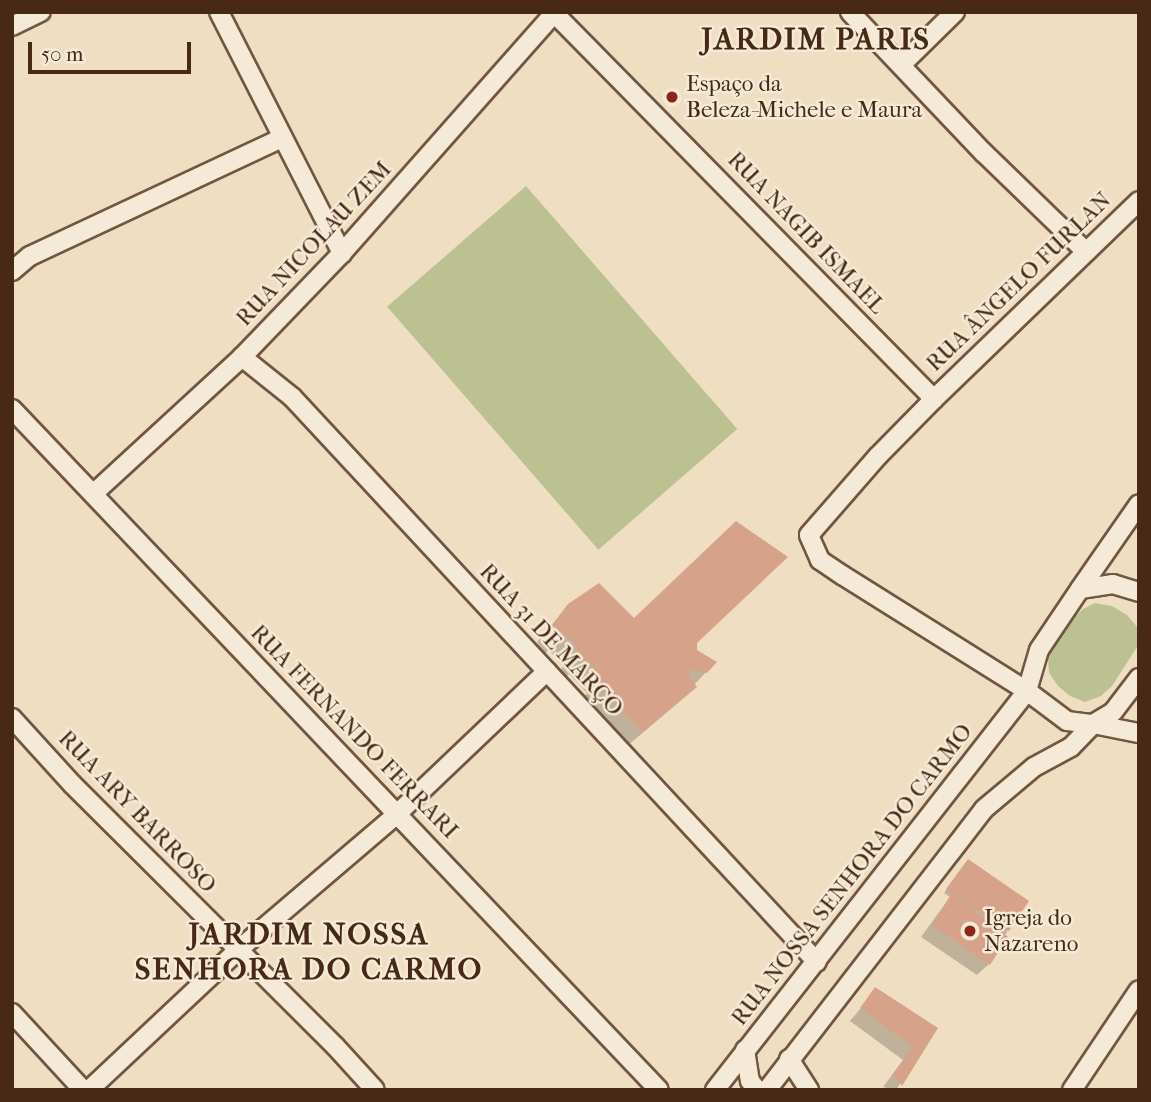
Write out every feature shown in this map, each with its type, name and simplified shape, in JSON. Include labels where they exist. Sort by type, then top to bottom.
[{"type":"street","points":[[12,26],[41,12]]},
{"type":"street","points":[[219,12],[342,253]]},
{"type":"street","points":[[850,12],[1086,252]]},
{"type":"street","points":[[901,65],[956,12]]},
{"type":"street","name":"RUA NICOLAU ZEM","points":[[93,494],[242,358],[342,253],[554,13]]},
{"type":"street","name":"RUA NAGIB ISMAEL","points":[[554,13],[934,399]]},
{"type":"street","points":[[12,271],[30,256],[282,138]]},
{"type":"street","name":"RUA ÂNGELO FURLAN","points":[[1027,691],[820,559],[809,535],[826,513],[934,399],[1139,201]]},
{"type":"street","name":"RUA 31 DE MARÇO","points":[[242,358],[292,397],[817,962]]},
{"type":"street","name":"RUA FERNANDO FERRARI","points":[[12,409],[659,1090]]},
{"type":"street","points":[[1139,504],[1039,650],[1027,691],[1067,721],[1139,733]]},
{"type":"street","points":[[1080,589],[1113,584],[1139,592]]},
{"type":"street","points":[[89,1090],[239,950],[397,814],[547,671]]},
{"type":"street","points":[[767,1090],[984,809],[1034,767],[1071,747],[1093,724],[1113,712],[1139,678]]},
{"type":"street","name":"RUA NOSSA SENHORA DO CARMO","points":[[715,1090],[1027,691]]},
{"type":"street","name":"RUA ARY BARROSO","points":[[12,718],[72,784],[239,950],[374,1090]]},
{"type":"street","points":[[1072,1090],[1139,990]]},
{"type":"street","points":[[12,1013],[83,1090]]},
{"type":"street","points":[[746,1050],[750,1081],[757,1090]]},
{"type":"street","points":[[789,1059],[809,1090]]},
{"type":"green space","points":[[526,186],[737,429],[598,550],[387,307]]},
{"type":"green space","points":[[1095,603],[1112,606],[1127,615],[1138,628],[1139,644],[1112,686],[1101,696],[1085,702],[1070,696],[1058,686],[1049,673],[1048,659],[1052,646],[1071,621],[1083,609]]},
{"type":"building","points":[[736,521],[788,557],[697,643],[697,650],[717,662],[707,673],[691,669],[688,676],[697,687],[643,732],[595,683],[601,676],[586,659],[583,663],[575,653],[578,650],[566,635],[562,639],[552,625],[568,604],[599,583],[634,618]]},
{"type":"building","points":[[968,859],[1029,901],[1009,931],[957,897],[1008,937],[990,965],[932,925],[952,893],[946,889]]},
{"type":"building","points":[[875,987],[938,1028],[902,1086],[893,1074],[913,1047],[860,1008]]},
{"type":"place","name":"Espaço da Beleza-Michele e Maura","points":[[672,97]]},
{"type":"place","name":"Igreja do Nazareno","points":[[970,931]]},
{"type":"district","name":"JARDIM PARIS","points":[[816,40]]},
{"type":"district","name":"JARDIM NOSSA SENHORA DO CARMO","points":[[309,952]]}]
